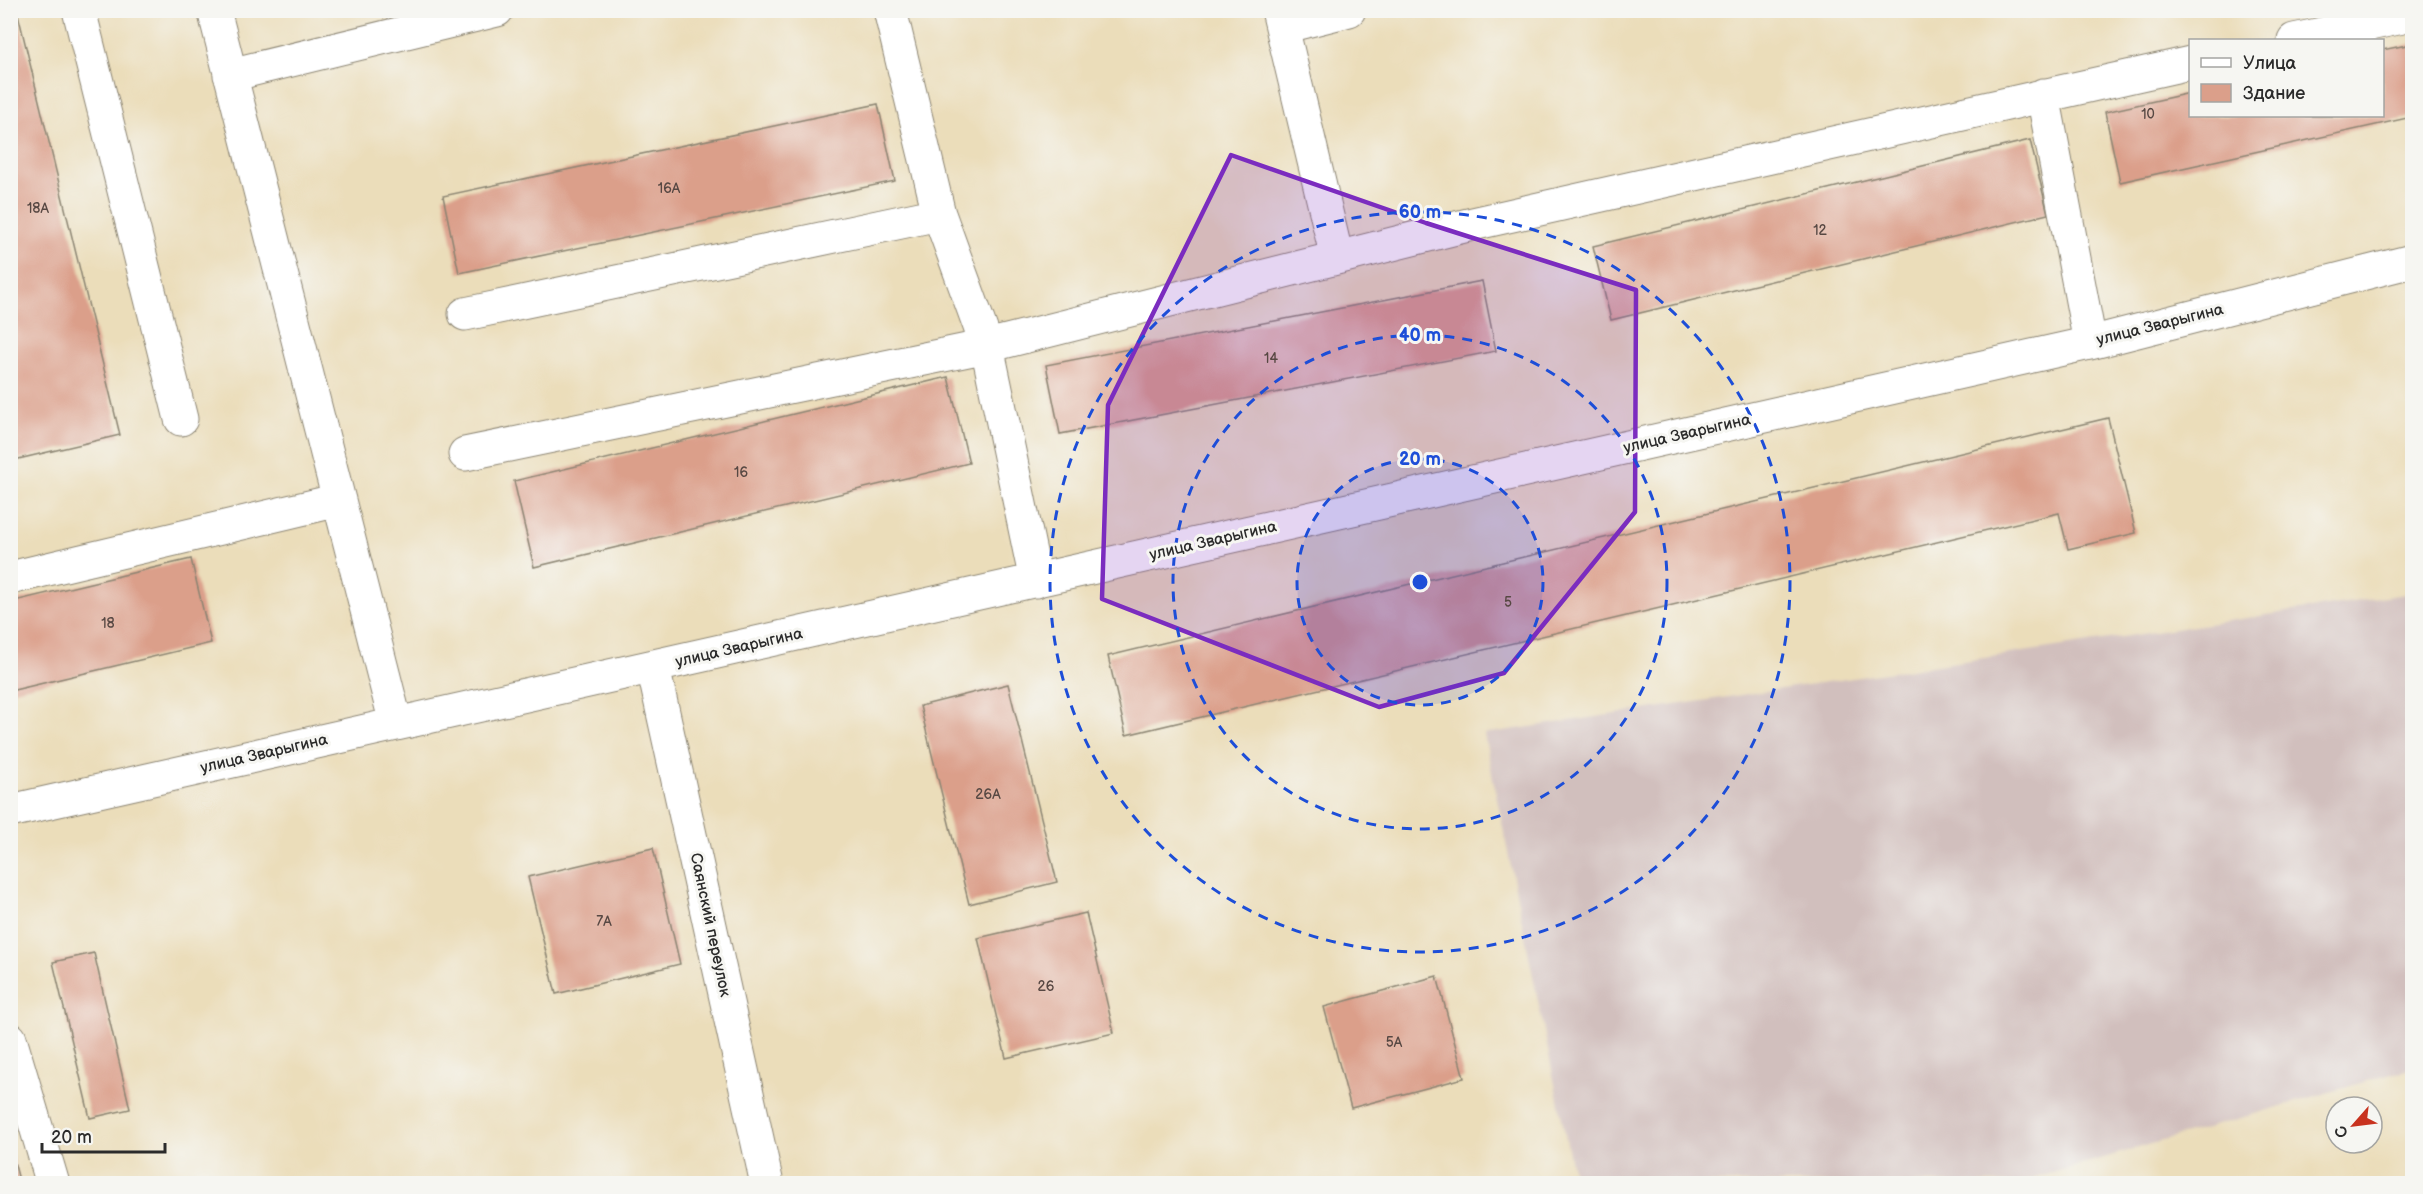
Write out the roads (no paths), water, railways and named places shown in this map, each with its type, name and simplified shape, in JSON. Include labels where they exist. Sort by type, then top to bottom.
[{"type":"street","points":[[80,10],[181,419]]},
{"type":"street","points":[[214,10],[396,724]]},
{"type":"street","points":[[230,75],[497,10]]},
{"type":"street","points":[[890,10],[939,214],[987,346],[1036,580]]},
{"type":"street","points":[[1337,258],[1280,19],[1349,10]]},
{"type":"street","points":[[2299,39],[2412,15]]},
{"type":"street","points":[[465,454],[987,346],[1468,225],[2189,63]]},
{"type":"street","points":[[2043,95],[2090,343]]},
{"type":"street","points":[[465,314],[939,214]]},
{"type":"street","name":"улица Зварыгина","points":[[10,811],[2090,343],[2412,261]]},
{"type":"street","points":[[10,578],[339,500]]},
{"type":"street","name":"Саянский переулок","points":[[653,667],[767,1184]]},
{"type":"street","points":[[10,1039],[53,1184]]}]
